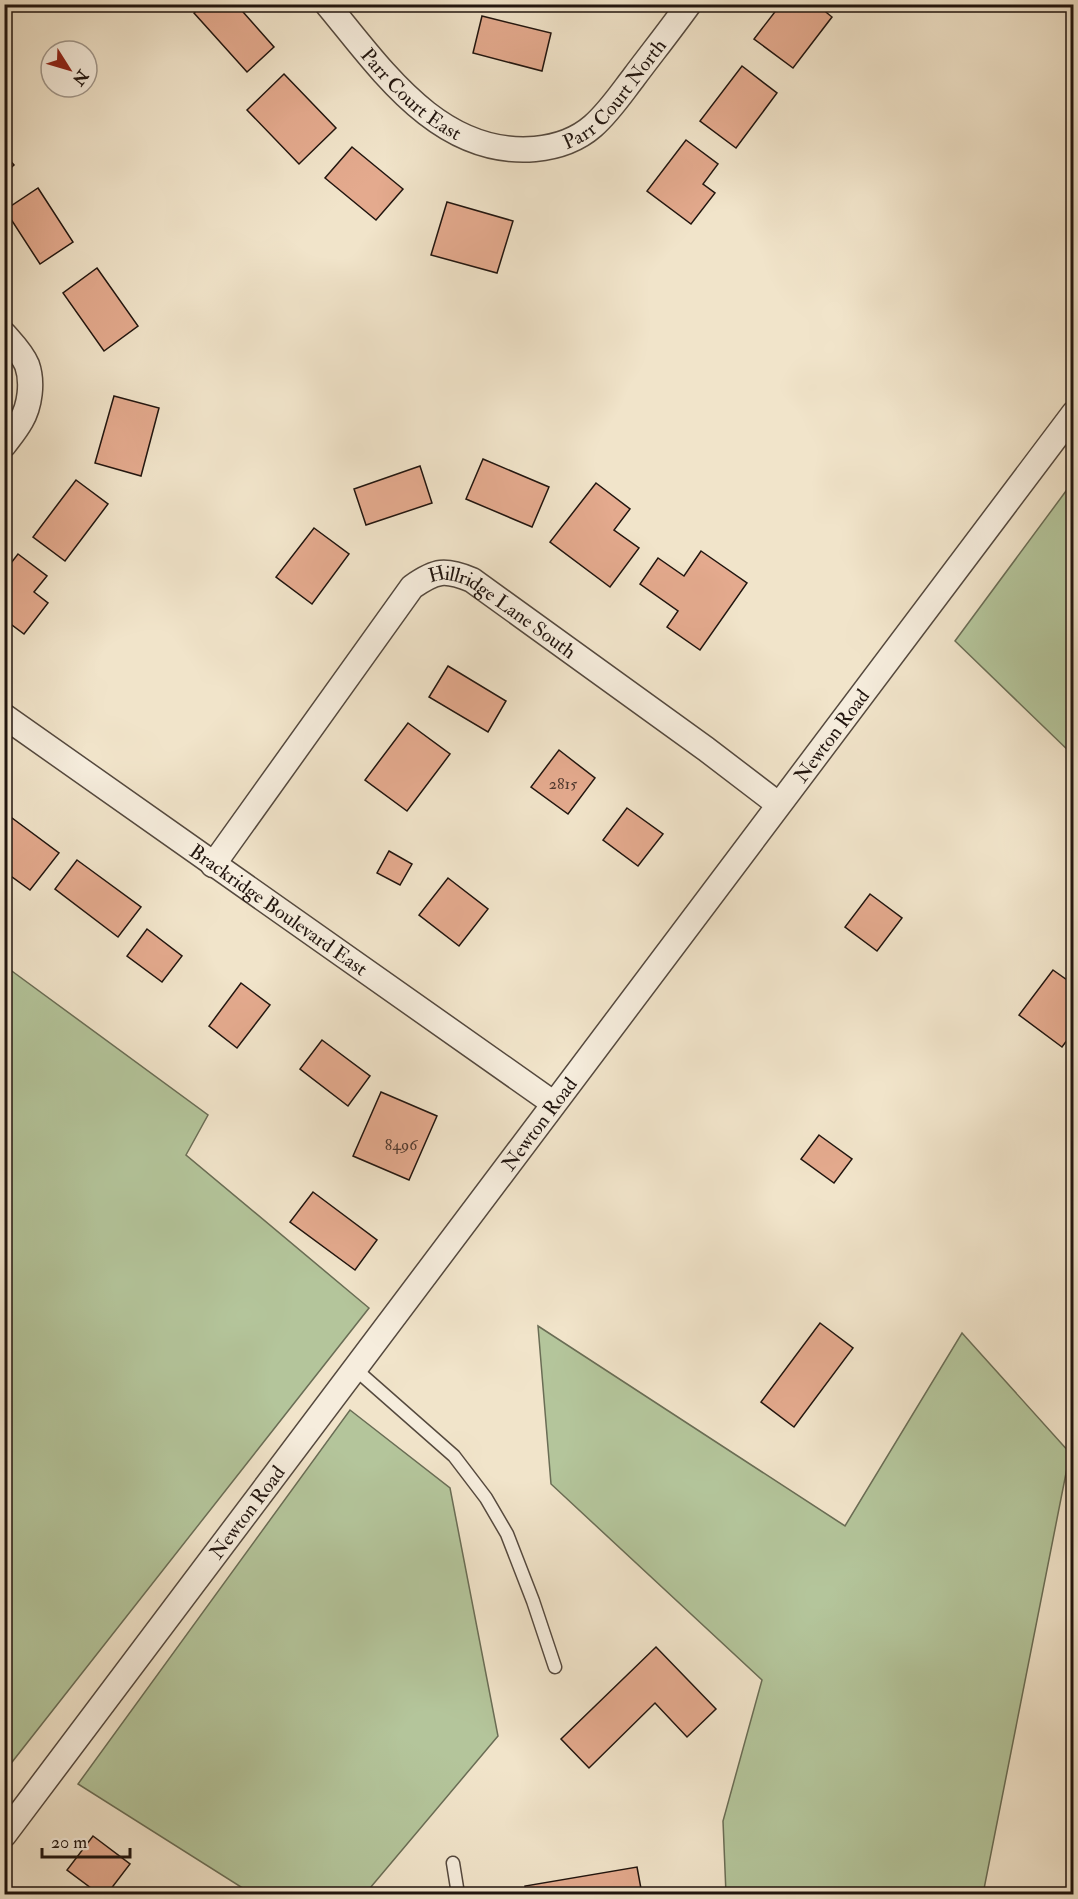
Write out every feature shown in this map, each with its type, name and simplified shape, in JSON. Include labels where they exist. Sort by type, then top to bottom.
[{"type":"street","name":"Parr Court East","points":[[327,4],[410,101],[436,121],[462,136],[492,146],[518,150]]},
{"type":"street","name":"Parr Court North","points":[[518,150],[546,148],[570,141],[592,127],[609,110],[689,4]]},
{"type":"street","points":[[4,334],[27,365],[30,385],[29,402],[22,420],[4,445]]},
{"type":"street","name":"Newton Road","points":[[4,1835],[1074,413]]},
{"type":"street","name":"Hillridge Lane South","points":[[213,865],[412,587],[428,576],[441,572],[458,574],[472,580],[706,749],[778,804]]},
{"type":"street","name":"Brackridge Boulevard East","points":[[4,716],[553,1103]]},
{"type":"lane","points":[[354,1368],[454,1456],[486,1498],[507,1534],[533,1600],[555,1667]]},
{"type":"lane","points":[[453,1863],[458,1894]]},
{"type":"green space","points":[[1066,491],[1074,495],[1073,755],[955,641]]},
{"type":"green space","points":[[5,966],[208,1115],[186,1155],[369,1308],[5,1771]]},
{"type":"green space","points":[[538,1326],[845,1526],[962,1333],[1070,1453],[983,1894],[726,1894],[723,1821],[762,1680],[551,1484]]},
{"type":"green space","points":[[350,1410],[450,1488],[498,1736],[365,1894],[252,1894],[78,1784]]},
{"type":"building","points":[[204,4],[236,4],[274,47],[247,72],[194,13]]},
{"type":"building","points":[[781,4],[816,4],[832,17],[793,68],[754,39]]},
{"type":"building","points":[[482,16],[551,33],[542,71],[473,53]]},
{"type":"building","points":[[742,66],[777,93],[736,148],[700,121]]},
{"type":"building","points":[[284,74],[336,128],[299,164],[247,110]]},
{"type":"building","points":[[686,140],[718,164],[703,184],[715,193],[691,224],[647,191]]},
{"type":"building","points":[[352,147],[403,189],[376,220],[325,178]]},
{"type":"building","points":[[4,154],[14,165],[4,174]]},
{"type":"building","points":[[38,188],[73,242],[40,264],[5,210]]},
{"type":"building","points":[[447,202],[513,221],[497,273],[431,255]]},
{"type":"building","points":[[97,268],[138,326],[104,351],[63,293]]},
{"type":"building","points":[[114,396],[159,408],[141,476],[95,463]]},
{"type":"building","points":[[483,459],[549,487],[532,527],[466,499]]},
{"type":"building","points":[[420,466],[432,503],[366,525],[354,489]]},
{"type":"building","points":[[76,480],[108,504],[65,561],[33,537]]},
{"type":"building","points":[[596,483],[630,509],[614,530],[639,548],[610,587],[550,542]]},
{"type":"building","points":[[314,528],[349,554],[312,604],[276,577]]},
{"type":"building","points":[[701,551],[747,583],[700,650],[667,627],[678,611],[640,584],[658,558],[684,576]]},
{"type":"building","points":[[18,554],[47,576],[34,592],[48,603],[24,634],[4,619],[4,572]]},
{"type":"building","points":[[448,666],[506,701],[488,732],[429,697]]},
{"type":"building","points":[[408,723],[450,754],[407,811],[365,780]]},
{"type":"building","points":[[559,750],[595,778],[568,814],[531,787]]},
{"type":"building","points":[[627,808],[663,834],[638,866],[603,840]]},
{"type":"building","points":[[4,812],[59,853],[30,890],[4,871]]},
{"type":"building","points":[[389,851],[412,864],[400,885],[377,873]]},
{"type":"building","points":[[77,860],[141,907],[118,937],[55,889]]},
{"type":"building","points":[[448,878],[488,909],[459,946],[419,915]]},
{"type":"building","points":[[870,894],[902,918],[877,951],[845,927]]},
{"type":"building","points":[[147,929],[182,956],[162,982],[127,956]]},
{"type":"building","points":[[1053,970],[1074,985],[1074,1031],[1062,1047],[1019,1015]]},
{"type":"building","points":[[241,983],[270,1005],[237,1048],[209,1026]]},
{"type":"building","points":[[322,1040],[370,1076],[348,1106],[300,1069]]},
{"type":"building","points":[[381,1092],[437,1116],[409,1180],[353,1156]]},
{"type":"building","points":[[819,1135],[852,1159],[834,1183],[801,1159]]},
{"type":"building","points":[[313,1192],[377,1240],[355,1270],[290,1222]]},
{"type":"building","points":[[820,1323],[853,1348],[794,1427],[761,1402]]},
{"type":"building","points":[[656,1647],[716,1709],[687,1737],[655,1703],[589,1768],[561,1739]]},
{"type":"building","points":[[93,1836],[130,1864],[107,1894],[99,1894],[67,1870]]},
{"type":"building","points":[[637,1867],[642,1894],[526,1894],[525,1886]]}]
